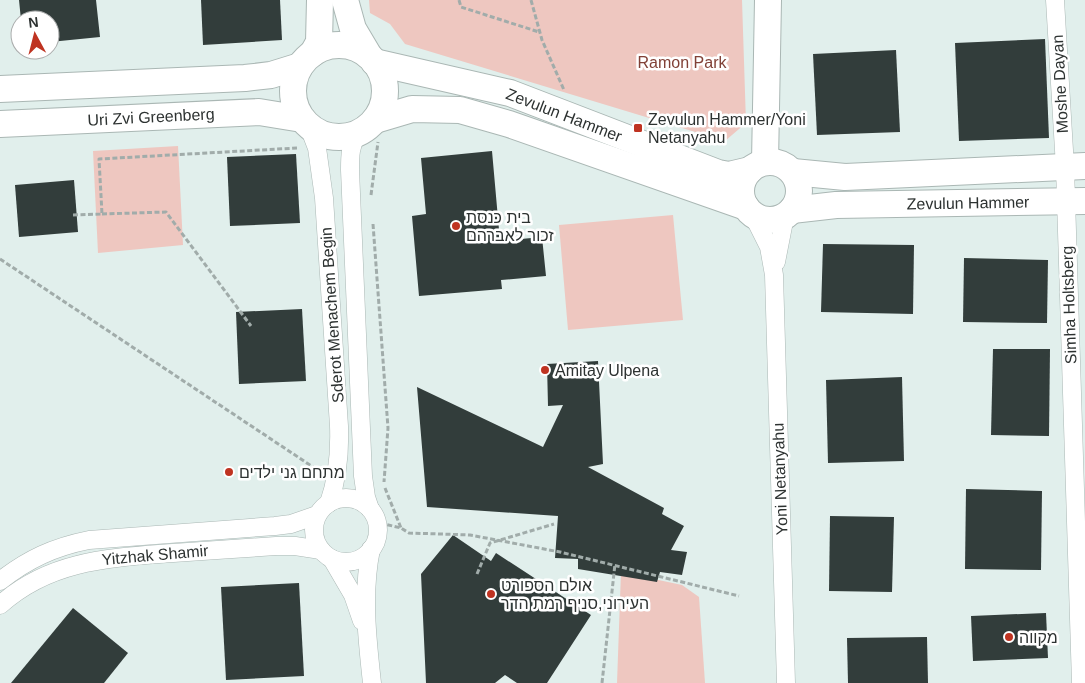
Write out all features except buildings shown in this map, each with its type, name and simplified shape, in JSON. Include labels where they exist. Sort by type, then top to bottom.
[{"type":"street","points":[[320,0],[319,42],[296,76],[293,98],[304,131],[343,138],[377,122],[386,90],[382,75],[352,29],[345,0]]},
{"type":"street","points":[[758,166],[768,0]]},
{"type":"street","name":"Moshe Dayan","points":[[1055,0],[1075,167]]},
{"type":"street","points":[[0,89],[245,78],[271,75],[336,45],[359,50],[372,59]]},
{"type":"street","name":"Zevulun Hammer","points":[[372,59],[510,93],[718,173],[729,175],[758,166]]},
{"type":"street","name":"Zevulun Hammer","points":[[377,122],[412,109],[460,110],[483,116],[749,210]]},
{"type":"street","name":"Uri Zvi Greenberg","points":[[0,124],[259,112],[304,131]]},
{"type":"street","name":"Sderot Menachem Begin","points":[[374,515],[366,498],[363,476],[350,170],[353,141],[377,122]]},
{"type":"street","name":"Sderot Menachem Begin","points":[[304,131],[321,169],[339,426],[340,454],[336,483],[323,509]]},
{"type":"street","points":[[775,162],[785,166],[792,172],[799,188],[797,203],[788,213],[768,220],[749,210],[741,192],[745,176],[758,166],[775,162]]},
{"type":"street","name":"Zevulun Hammer","points":[[792,172],[845,177],[1075,167]]},
{"type":"street","name":"Simha Holtsberg","points":[[1075,167],[1081,683]]},
{"type":"street","name":"Zevulun Hammer","points":[[788,213],[836,205],[1075,201]]},
{"type":"street","name":"Yoni Netanyahu","points":[[749,210],[769,247],[774,275],[786,683]]},
{"type":"street","name":"Yoni Netanyahu","points":[[774,275],[788,213]]},
{"type":"street","points":[[366,630],[353,595],[314,534],[323,509],[344,498],[355,499],[374,515],[378,531],[367,575],[366,630],[372,683]]},
{"type":"street","name":"Yitzhak Shamir","points":[[0,581],[32,558],[70,544],[89,540],[291,524],[323,509]]},
{"type":"street","name":"Yitzhak Shamir","points":[[0,605],[12,594],[34,581],[86,562],[136,556],[276,546],[294,546],[327,555]]},
{"type":"street","points":[[327,555],[354,561],[372,549]]},
{"type":"path","points":[[459,0],[461,7],[540,32]]},
{"type":"path","points":[[531,0],[540,32],[564,88],[565,115]]},
{"type":"path","points":[[371,196],[379,136],[377,122]]},
{"type":"path","points":[[102,214],[99,159],[304,131]]},
{"type":"path","points":[[73,215],[166,212],[251,326]]},
{"type":"path","points":[[372,215],[388,428],[384,485],[401,528]]},
{"type":"path","points":[[0,259],[336,483]]},
{"type":"path","points":[[374,515],[409,533],[470,535],[615,564],[739,596]]},
{"type":"path","points":[[477,574],[490,542],[554,524]]},
{"type":"path","points":[[602,683],[615,564]]},
{"type":"green space","name":"Ramon Park","points":[[369,0],[742,0],[746,123],[725,141],[405,44],[390,24],[370,13]]},
{"type":"green space","points":[[178,146],[183,245],[98,253],[93,151]]},
{"type":"green space","points":[[673,215],[683,320],[568,330],[559,225]]},
{"type":"green space","points":[[621,572],[682,585],[699,597],[705,683],[617,683]]},
{"type":"place","name":"Zevulun Hammer/Yoni Netanyahu","points":[[638,128]]},
{"type":"place","name":"בית כנסת זכור לאברהם","points":[[456,226]]},
{"type":"place","name":"Amitay Ulpena","points":[[545,370]]},
{"type":"place","name":"מתחם גני ילדים","points":[[229,472]]},
{"type":"place","name":"אולם הספורט העירוני,סניף רמת הדר","points":[[491,594]]},
{"type":"place","name":"מקווה","points":[[1009,637]]}]
